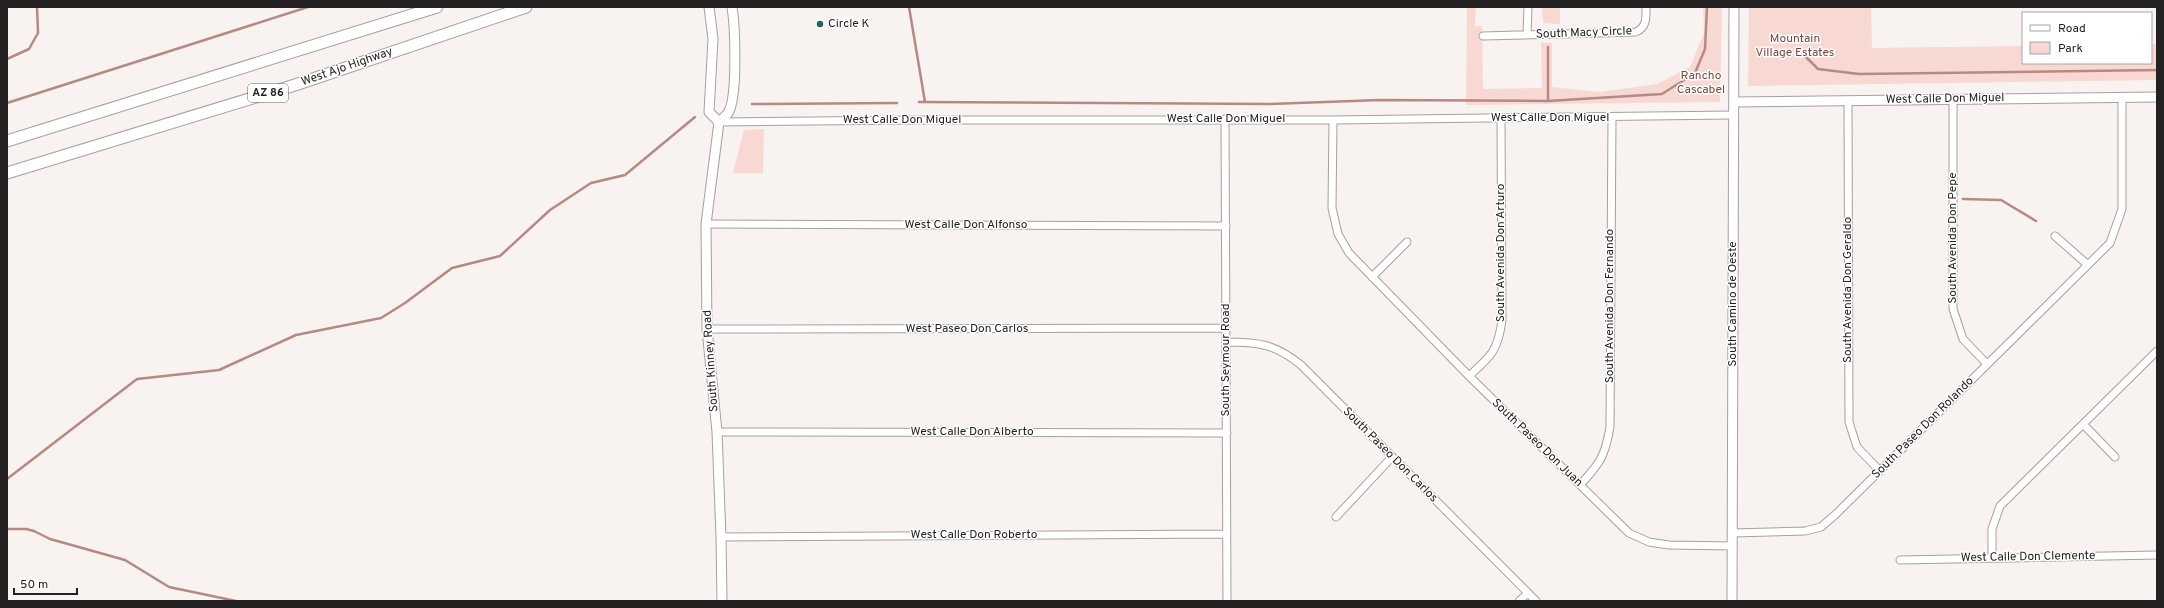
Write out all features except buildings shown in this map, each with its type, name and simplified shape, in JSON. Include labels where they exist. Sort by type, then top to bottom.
[{"type":"main road","name":"AZ 86","points":[[7,141],[437,7]]},
{"type":"main road","name":"West Ajo Highway","points":[[7,173],[295,85],[526,7]]},
{"type":"street","points":[[709,7],[713,39],[709,112],[719,122]]},
{"type":"street","name":"South Kinney Road","points":[[722,601],[717,432],[707,329],[706,224],[719,122],[729,113],[732,100],[736,38],[732,7]]},
{"type":"street","name":"South Macy Circle","points":[[1527,35],[1528,7]]},
{"type":"street","name":"South Macy Circle","points":[[1483,36],[1636,32],[1642,30],[1645,24],[1646,7]]},
{"type":"street","name":"South Camino de Oeste","points":[[1732,601],[1734,7]]},
{"type":"street","name":"South Paseo Don Rolando","points":[[1732,533],[1794,532],[1821,526],[1836,514],[2110,243],[2122,209],[2122,97]]},
{"type":"street","name":"West Calle Don Miguel","points":[[1734,102],[2157,97]]},
{"type":"street","name":"South Avenida Don Geraldo","points":[[1848,100],[1849,422],[1857,447],[1879,470]]},
{"type":"street","name":"South Avenida Don Pepe","points":[[1953,100],[1953,308],[1963,339],[1988,364]]},
{"type":"street","name":"West Calle Don Miguel","points":[[719,122],[1225,119],[1333,120],[1612,118],[1733,115]]},
{"type":"street","name":"South Avenida Don Arturo","points":[[1469,376],[1492,354],[1499,341],[1502,320],[1501,118]]},
{"type":"street","name":"South Avenida Don Fernando","points":[[1580,485],[1598,465],[1606,449],[1610,427],[1612,118]]},
{"type":"street","name":"South Seymour Road","points":[[1225,119],[1227,601]]},
{"type":"street","name":"South Paseo Don Juan","points":[[1333,120],[1332,208],[1338,234],[1349,253],[1469,376],[1629,533],[1649,542],[1669,545],[1732,546]]},
{"type":"street","name":"West Calle Don Alfonso","points":[[706,224],[1226,226]]},
{"type":"street","points":[[2055,236],[2088,265]]},
{"type":"street","points":[[1372,277],[1408,242]]},
{"type":"street","name":"West Paseo Don Carlos","points":[[707,329],[1226,328]]},
{"type":"street","name":"South Paseo Don Carlos","points":[[1226,342],[1255,342],[1270,345],[1287,353],[1301,365],[1536,601]]},
{"type":"street","points":[[1992,557],[1992,529],[2000,506],[2157,351]]},
{"type":"street","points":[[2083,424],[2115,458]]},
{"type":"street","name":"West Calle Don Alberto","points":[[717,432],[1227,433]]},
{"type":"street","points":[[1336,517],[1392,458]]},
{"type":"street","name":"West Calle Don Roberto","points":[[721,537],[1227,534]]},
{"type":"street","name":"West Calle Don Clemente","points":[[1900,560],[1992,557],[2157,555]]},
{"type":"street","points":[[1519,601],[1528,593]]},
{"type":"green space","name":"Rancho Cascabel","points":[[1467,7],[1476,7],[1475,26],[1482,26],[1483,89],[1542,88],[1541,42],[1552,43],[1552,87],[1599,92],[1657,84],[1690,67],[1704,33],[1703,7],[1722,7],[1720,102],[1466,105]]},
{"type":"green space","points":[[1542,7],[1560,7],[1560,24],[1543,23]]},
{"type":"green space","name":"Mountain Village Estates","points":[[1749,7],[1871,7],[1872,48],[2022,46],[2022,64],[2152,64],[2152,44],[2157,44],[2157,80],[1748,86]]},
{"type":"green space","points":[[764,129],[763,173],[733,173],[744,130]]},
{"type":"waterway","points":[[7,59],[29,49],[38,33],[37,7]]},
{"type":"waterway","points":[[7,103],[308,7]]},
{"type":"waterway","points":[[909,7],[925,102]]},
{"type":"waterway","points":[[919,102],[1269,104],[1380,100],[1548,101],[1662,94],[1695,73],[1705,49],[1707,7]]},
{"type":"waterway","points":[[1548,47],[1548,101]]},
{"type":"waterway","points":[[1800,51],[1818,69],[1859,74],[2157,70]]},
{"type":"waterway","points":[[752,104],[897,103]]},
{"type":"waterway","points":[[7,479],[137,379],[219,370],[296,335],[381,318],[405,303],[452,268],[500,256],[550,210],[591,183],[625,175],[695,117]]},
{"type":"waterway","points":[[1963,199],[2001,200],[2036,221]]},
{"type":"waterway","points":[[7,529],[26,529],[34,531],[50,539],[125,560],[169,587],[236,601]]},
{"type":"place","name":"Circle K","points":[[820,24]]}]
